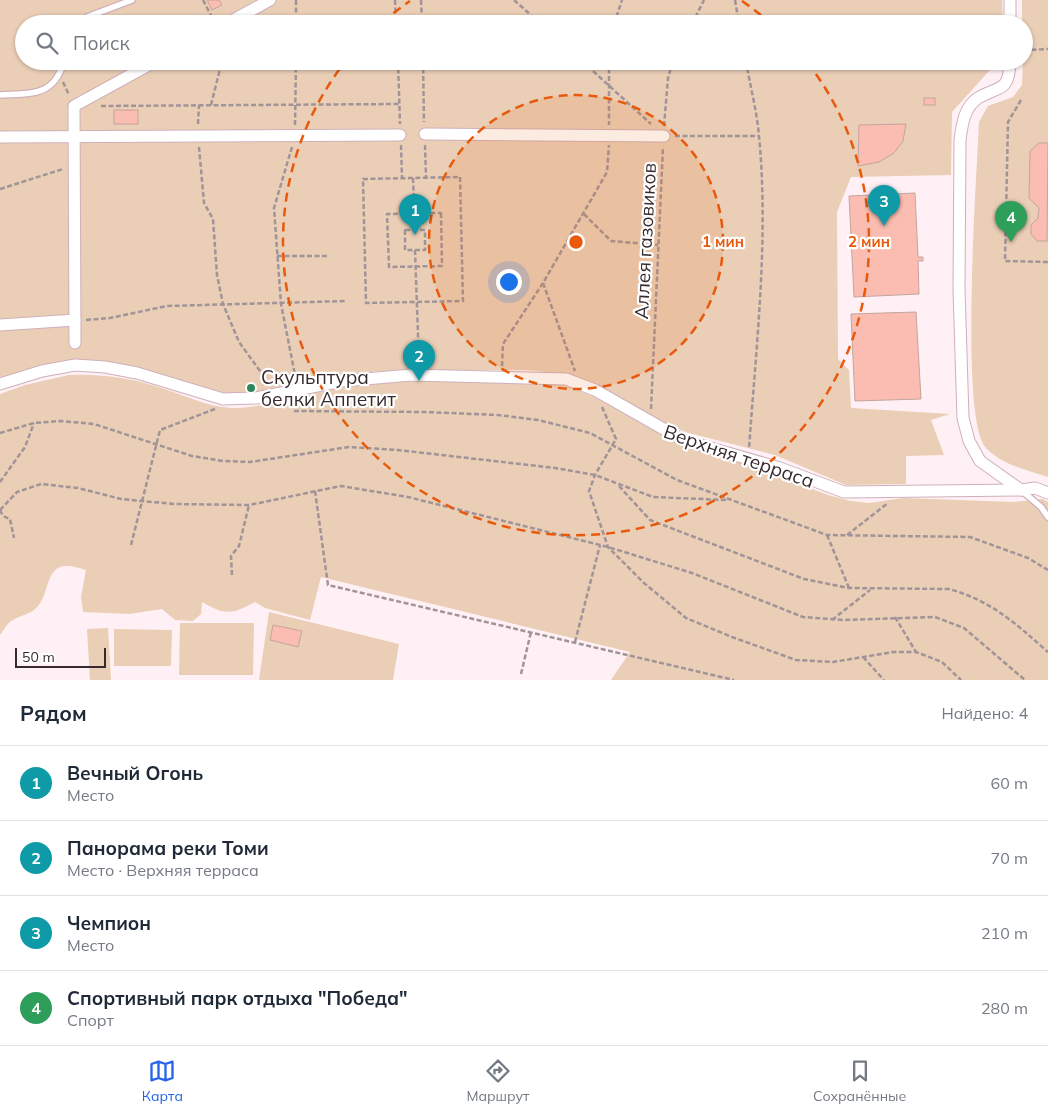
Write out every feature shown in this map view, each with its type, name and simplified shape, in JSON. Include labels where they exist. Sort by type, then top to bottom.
[{"type":"street","points":[[242,15],[270,0]]},
{"type":"street","points":[[1010,0],[1010,15]]},
{"type":"street","points":[[75,343],[74,106],[140,70]]},
{"type":"street","points":[[1009,70],[1007,82],[997,91],[978,99],[968,109],[963,122],[960,140],[959,289],[961,392],[965,426],[969,441],[980,462],[1021,490]]},
{"type":"street","points":[[425,134],[664,136]]},
{"type":"street","points":[[0,137],[400,135]]},
{"type":"street","points":[[0,325],[75,320]]},
{"type":"street","name":"Верхняя терраса","points":[[0,384],[50,369],[75,365],[105,367],[137,373],[223,399],[268,396],[298,388],[342,381],[419,375],[550,378],[580,382],[651,424],[683,440],[748,458],[844,492],[901,493],[1035,488],[1048,493]]},
{"type":"lane","points":[[92,15],[132,0]]},
{"type":"lane","points":[[0,94],[37,92],[50,86],[60,75],[61,70]]},
{"type":"lane","points":[[1021,490],[1041,507],[1048,517]]},
{"type":"path","points":[[203,0],[210,15]]},
{"type":"path","points":[[296,0],[296,15]]},
{"type":"path","points":[[395,0],[396,15]]},
{"type":"path","points":[[421,0],[422,15]]},
{"type":"path","points":[[514,0],[531,15]]},
{"type":"path","points":[[617,15],[622,0]]},
{"type":"path","points":[[696,15],[704,0]]},
{"type":"path","points":[[735,0],[738,15]]},
{"type":"path","points":[[1033,50],[1048,49]]},
{"type":"path","points":[[211,105],[220,70]]},
{"type":"path","points":[[295,130],[296,70]]},
{"type":"path","points":[[398,70],[402,178]]},
{"type":"path","points":[[423,70],[426,177]]},
{"type":"path","points":[[591,70],[664,136],[759,136]]},
{"type":"path","points":[[502,376],[503,344],[543,283],[607,172],[609,70]]},
{"type":"path","name":"Аллея газовиков","points":[[651,424],[658,245],[668,78],[670,70]]},
{"type":"path","points":[[748,70],[759,136],[761,278],[748,458]]},
{"type":"path","points":[[60,75],[74,106]]},
{"type":"path","points":[[1021,100],[1008,122],[1005,260],[1048,262]]},
{"type":"path","points":[[94,106],[399,104]]},
{"type":"path","points":[[198,105],[198,131]]},
{"type":"path","points":[[293,141],[274,208],[281,304],[298,388]]},
{"type":"path","points":[[199,142],[204,203],[213,220],[217,275],[223,304],[238,342],[260,371],[268,396]]},
{"type":"path","points":[[0,189],[74,165]]},
{"type":"path","points":[[426,177],[460,177],[463,300],[366,303],[363,179],[426,177]]},
{"type":"path","points":[[414,178],[414,230]]},
{"type":"path","points":[[441,212],[442,266],[415,267],[389,267],[388,214],[441,212]]},
{"type":"path","points":[[584,214],[611,241],[658,245]]},
{"type":"path","points":[[404,230],[414,230],[425,230],[425,250],[405,250],[404,230]]},
{"type":"path","points":[[415,250],[419,375]]},
{"type":"path","points":[[277,256],[330,256]]},
{"type":"path","points":[[543,283],[580,382]]},
{"type":"path","points":[[75,320],[110,318],[167,306],[281,304],[347,300]]},
{"type":"path","points":[[595,390],[616,439],[595,475],[589,491],[608,547],[644,583],[686,618],[732,638],[796,660],[832,662],[893,652],[916,652],[942,662],[961,680]]},
{"type":"path","points":[[131,545],[160,430],[219,408],[223,399]]},
{"type":"path","points":[[294,411],[498,415],[569,426],[590,434],[677,480],[827,535],[846,537],[970,537],[1028,558],[1048,570]]},
{"type":"path","points":[[0,433],[34,423],[61,421],[94,424],[192,456],[223,461],[250,462],[349,447],[555,468],[595,475],[653,497],[730,501]]},
{"type":"path","points":[[0,482],[25,447],[34,423]]},
{"type":"path","points":[[14,538],[10,519],[3,516],[0,510],[18,492],[42,484],[56,484],[121,499],[174,504],[249,505],[341,486],[408,497],[608,547],[692,572],[803,618],[832,620],[936,617],[964,628],[1025,680]]},
{"type":"path","points":[[618,484],[650,520],[804,579],[849,588],[949,589],[964,593],[984,601],[1004,614],[1048,652]]},
{"type":"path","points":[[315,490],[328,585],[734,680]]},
{"type":"path","points":[[846,537],[901,493]]},
{"type":"path","points":[[232,575],[231,556],[238,546],[249,505]]},
{"type":"path","points":[[827,535],[849,588]]},
{"type":"path","points":[[575,642],[600,545]]},
{"type":"path","points":[[832,620],[871,589]]},
{"type":"path","points":[[895,618],[916,652]]},
{"type":"path","points":[[521,674],[531,632]]},
{"type":"path","points":[[862,657],[884,680]]},
{"type":"shaded area","points":[[0,0],[1002,0],[1003,15],[15,15],[15,70],[990,70],[952,112],[951,175],[851,177],[837,212],[838,359],[849,370],[851,408],[950,414],[931,420],[944,455],[906,456],[906,484],[846,485],[775,455],[685,432],[656,419],[596,385],[569,374],[526,370],[380,371],[319,377],[253,394],[232,394],[69,361],[38,366],[0,379]]},
{"type":"shaded area","points":[[1022,0],[1048,0],[1048,477],[1007,463],[986,448],[978,428],[973,392],[971,346],[973,240],[979,122],[988,106],[1013,97],[1022,85],[1022,70],[1033,70],[1033,15],[1022,15]]},
{"type":"shaded area","points":[[69,375],[91,375],[134,380],[203,402],[232,408],[258,406],[323,389],[363,384],[444,381],[553,383],[570,386],[592,396],[682,446],[758,468],[828,495],[851,501],[869,503],[903,498],[1014,502],[1043,499],[1048,502],[1048,680],[611,680],[630,652],[321,577],[310,620],[265,608],[255,602],[228,612],[202,602],[201,614],[193,621],[175,620],[162,609],[129,614],[83,612],[81,597],[86,570],[71,566],[61,567],[54,571],[40,603],[34,610],[10,622],[0,635],[0,394],[25,385]]},
{"type":"shaded area","points":[[269,612],[399,644],[393,680],[259,680]]},
{"type":"shaded area","points":[[180,623],[254,623],[253,675],[179,675]]},
{"type":"shaded area","points":[[108,628],[111,680],[90,680],[87,629]]},
{"type":"shaded area","points":[[114,629],[172,630],[171,666],[114,666]]},
{"type":"building","points":[[207,0],[219,0],[222,5],[212,10]]},
{"type":"building","points":[[924,98],[935,98],[935,105],[924,105]]},
{"type":"building","points":[[114,110],[138,110],[138,124],[114,124]]},
{"type":"building","points":[[906,124],[903,141],[894,153],[879,162],[858,166],[859,125]]},
{"type":"building","points":[[1039,143],[1048,143],[1047,241],[1037,241],[1031,234],[1031,225],[1038,218],[1039,208],[1029,198],[1030,151]]},
{"type":"building","points":[[915,193],[918,257],[923,257],[923,261],[918,261],[919,294],[854,297],[849,196]]},
{"type":"building","points":[[916,312],[921,399],[855,401],[851,314]]},
{"type":"building","points":[[273,625],[302,631],[298,647],[270,640]]},
{"type":"place","name":"Чемпион","points":[[884,226]]},
{"type":"place","name":"Вечный Огонь","points":[[415,235]]},
{"type":"place","name":"Спортивный парк отдыха \"Победа\"","points":[[1011,242]]},
{"type":"place","name":"Панорама реки Томи","points":[[419,381]]},
{"type":"place","name":"Скульптура белки Аппетит","points":[[251,388]]}]
